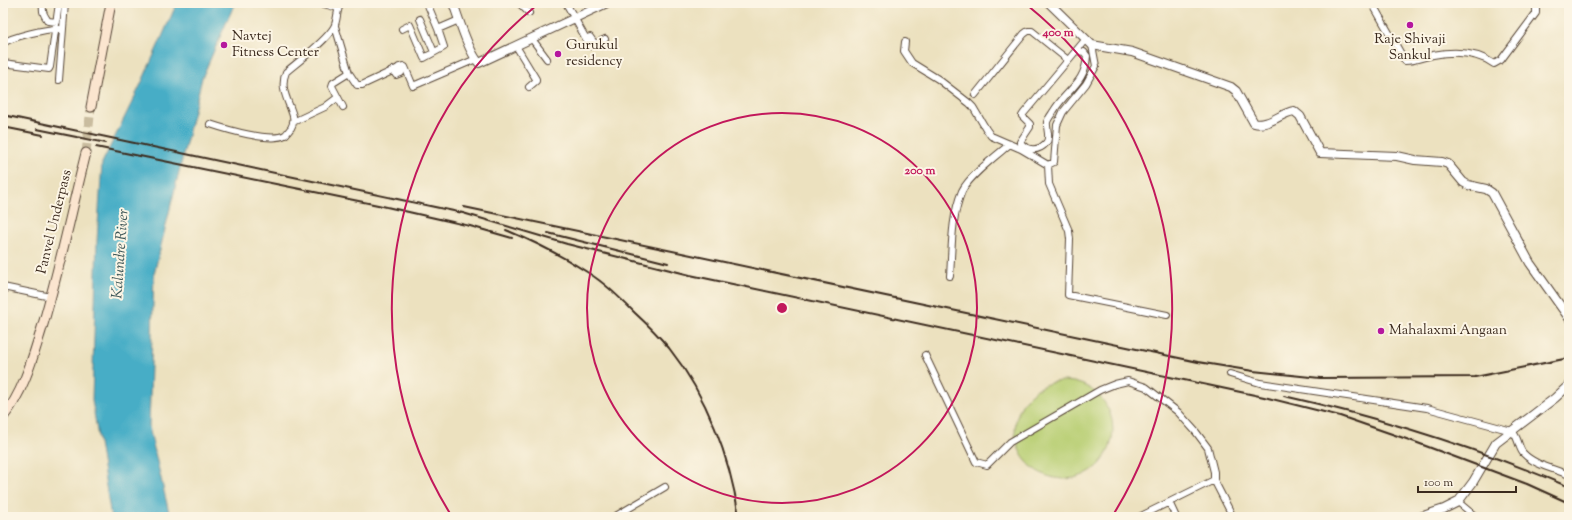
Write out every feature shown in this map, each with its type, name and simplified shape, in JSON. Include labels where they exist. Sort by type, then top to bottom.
[{"type":"main road","points":[[91,108],[111,3]]},
{"type":"main road","name":"Panvel Underpass","points":[[3,417],[30,368],[51,298],[86,153]]},
{"type":"street","points":[[46,3],[43,5],[42,12],[48,20],[63,29]]},
{"type":"street","points":[[3,63],[49,69],[51,64],[59,3]]},
{"type":"street","points":[[59,80],[65,3]]},
{"type":"street","points":[[210,124],[232,131],[273,138],[286,135],[293,122],[283,90],[283,78],[286,72],[328,36],[334,26],[339,6],[320,3]]},
{"type":"street","points":[[410,25],[422,57],[444,47],[438,29],[426,3]]},
{"type":"street","points":[[453,3],[459,20],[479,63],[608,3]]},
{"type":"street","points":[[519,3],[529,13]]},
{"type":"street","points":[[566,3],[590,42],[595,44],[605,39]]},
{"type":"street","points":[[1048,165],[1054,162],[1057,125],[1063,112],[1086,84],[1096,66],[1088,42],[1049,3]]},
{"type":"street","points":[[1372,3],[1405,61],[1413,61],[1433,55],[1455,53],[1485,57],[1494,64],[1501,60],[1536,13],[1536,3]]},
{"type":"street","points":[[402,29],[431,14]]},
{"type":"street","points":[[420,19],[434,52]]},
{"type":"street","points":[[438,29],[459,20]]},
{"type":"street","points":[[3,43],[9,39],[56,25]]},
{"type":"street","points":[[334,26],[349,73],[357,85],[362,85],[403,66],[406,67],[413,86]]},
{"type":"street","points":[[975,95],[1028,31],[1032,31],[1068,60]]},
{"type":"street","points":[[532,39],[547,59]]},
{"type":"street","points":[[905,42],[904,51],[912,63],[938,79],[969,103],[991,136],[1021,149],[1048,165]]},
{"type":"street","points":[[1077,51],[1084,52],[1087,56],[1087,67],[1082,77],[1055,108],[1047,121],[1047,143],[1038,149],[1031,150],[1026,148],[1020,142],[1030,127],[1030,124],[1022,116],[1068,60],[1077,51],[1088,42]]},
{"type":"street","points":[[1088,42],[1132,52],[1232,87],[1236,91],[1254,123],[1265,124],[1288,112],[1294,111],[1300,116],[1320,153],[1398,156],[1448,164],[1468,186],[1486,189],[1492,193],[1530,263],[1569,318]]},
{"type":"street","points":[[516,46],[536,79],[536,81],[529,87]]},
{"type":"street","points":[[406,89],[476,59]]},
{"type":"street","points":[[51,64],[60,65]]},
{"type":"street","points":[[343,107],[332,86],[333,83],[349,73]]},
{"type":"street","points":[[293,122],[326,107],[337,98]]},
{"type":"street","points":[[950,276],[954,219],[963,191],[975,176],[1010,144]]},
{"type":"street","points":[[1048,165],[1049,184],[1069,231],[1068,295],[1167,315]]},
{"type":"street","points":[[3,287],[51,298]]},
{"type":"street","points":[[924,355],[976,462],[987,465],[1010,442],[1100,390],[1128,381],[1146,387],[1178,412],[1208,448],[1214,472],[1214,480],[1233,517]]},
{"type":"street","points":[[1230,374],[1260,383],[1427,408],[1512,431],[1516,436],[1522,452],[1529,459],[1569,475]]},
{"type":"street","points":[[1420,517],[1444,509],[1458,502],[1473,482],[1496,443],[1556,398],[1569,385]]},
{"type":"street","points":[[1139,517],[1214,480]]},
{"type":"street","points":[[614,517],[629,512],[665,487]]},
{"type":"street","points":[[1169,502],[1176,517]]},
{"type":"street","points":[[1458,502],[1476,517]]},
{"type":"green space","points":[[1064,381],[1083,385],[1099,395],[1109,411],[1113,430],[1109,449],[1099,465],[1083,475],[1064,479],[1045,475],[1029,465],[1019,449],[1015,430],[1019,411],[1029,395],[1045,385]]},
{"type":"water","name":"Kalundre River","points":[[177,3],[235,3],[202,78],[154,274],[149,427],[170,517],[111,517],[92,400],[97,241],[102,163],[140,86]]},
{"type":"tunnel","points":[[86,153],[91,107]]},
{"type":"railway","points":[[3,115],[463,213],[567,244],[690,275],[1264,397],[1340,416],[1415,442],[1527,484],[1569,503]]},
{"type":"railway","points":[[3,127],[43,135]]},
{"type":"railway","points":[[37,129],[106,143]]},
{"type":"railway","points":[[96,147],[378,205],[470,226],[512,238]]},
{"type":"railway","points":[[464,207],[1198,362],[1253,371],[1320,378],[1475,377],[1569,358]]},
{"type":"railway","points":[[506,230],[548,249],[594,276],[653,330],[669,348],[695,386],[715,428],[730,472],[739,517]]},
{"type":"railway","points":[[548,233],[668,263]]},
{"type":"railway","points":[[1284,396],[1357,414],[1429,435],[1499,459],[1569,487]]},
{"type":"place","name":"Raje Shivaji Sankul","points":[[1410,25]]},
{"type":"place","name":"Navtej Fitness Center","points":[[224,45]]},
{"type":"place","name":"Gurukul residency","points":[[558,54]]},
{"type":"place","name":"Mahalaxmi Angaan","points":[[1381,331]]}]
